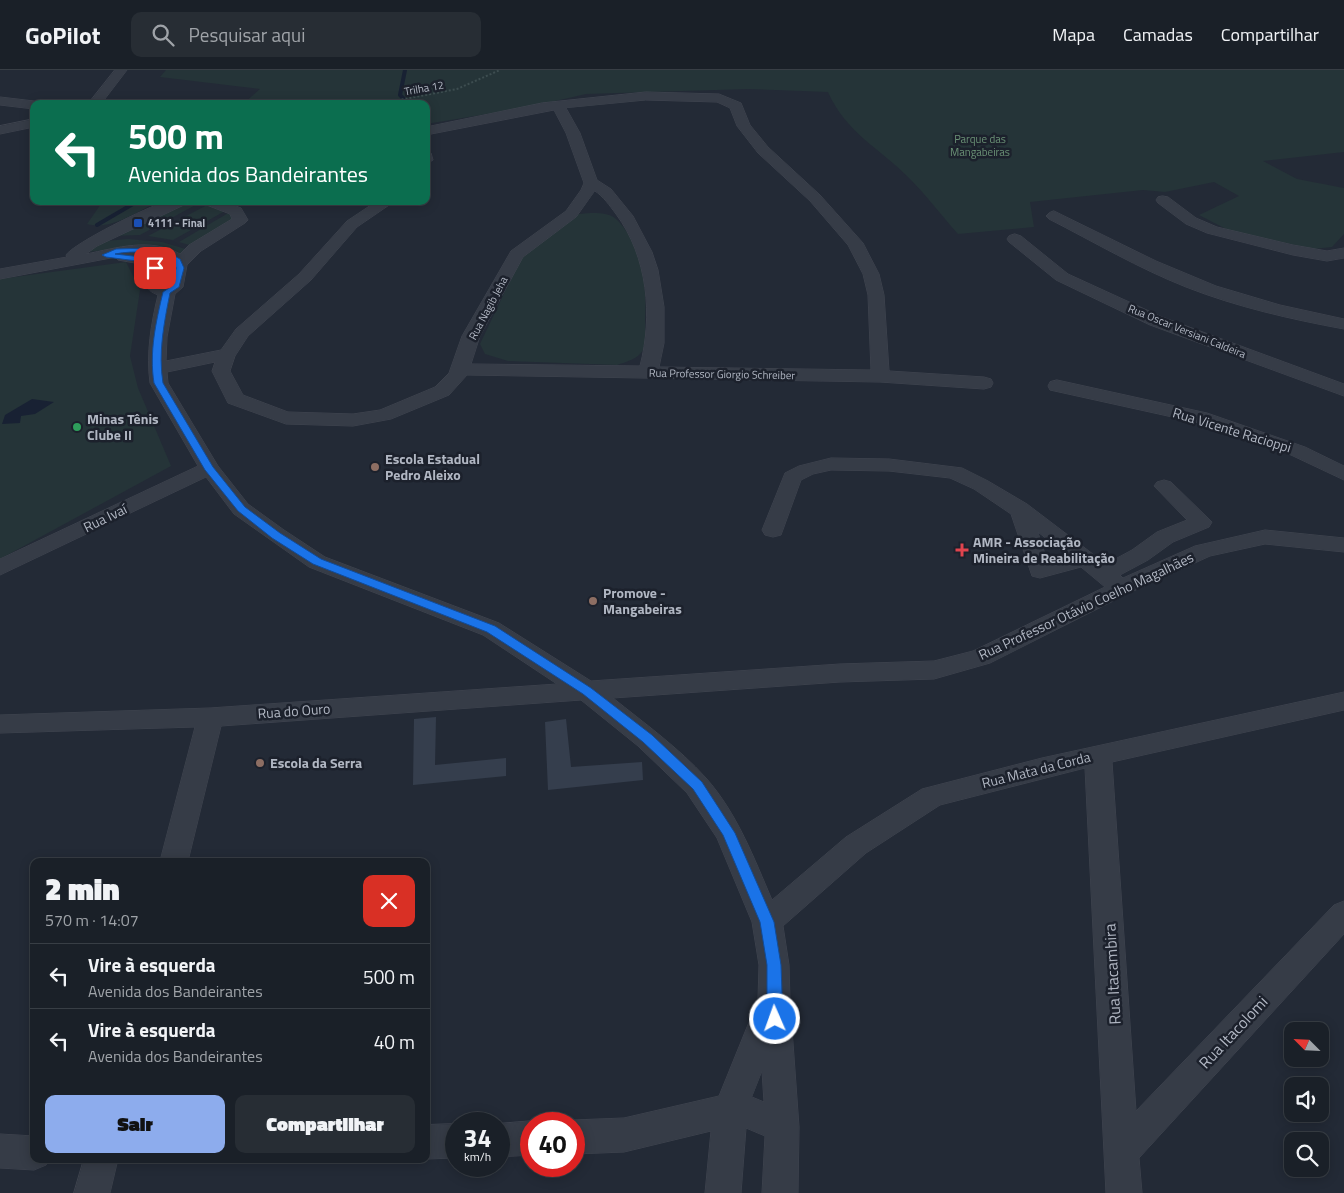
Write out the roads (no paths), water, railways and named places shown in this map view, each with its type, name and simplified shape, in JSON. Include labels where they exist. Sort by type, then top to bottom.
[{"type":"street","points":[[97,100],[121,70]]},
{"type":"street","points":[[430,130],[542,107],[646,96],[719,98],[736,106],[744,126],[763,150],[815,198],[855,243],[870,274],[876,295],[880,376]]},
{"type":"street","points":[[0,101],[30,105]]},
{"type":"street","points":[[558,106],[573,132],[591,183],[600,185],[624,213],[644,251],[654,291],[655,343],[648,373]]},
{"type":"street","points":[[0,130],[30,124]]},
{"type":"street","name":"Rua Nagib Jeha","points":[[223,363],[235,399],[286,418],[353,420],[384,414],[442,391],[458,375],[472,336],[517,254],[576,209],[591,183]]},
{"type":"street","points":[[1163,200],[1191,221],[1212,230],[1327,256],[1344,253]]},
{"type":"street","points":[[67,261],[91,243],[170,205]]},
{"type":"street","points":[[220,205],[236,211],[240,220],[195,248],[179,264],[175,287],[167,292],[158,332],[158,376],[209,468],[241,509],[276,536],[317,562],[491,629],[542,660],[587,691],[647,739],[697,786],[729,833],[767,922],[774,965],[774,1001],[782,1127],[780,1193]]},
{"type":"street","points":[[158,376],[223,363],[235,338],[265,310],[298,284],[353,223],[382,205]]},
{"type":"street","points":[[576,209],[598,208],[624,213]]},
{"type":"street","points":[[1054,216],[1164,270],[1209,289],[1270,308],[1344,324]]},
{"type":"street","points":[[102,238],[141,237],[195,248]]},
{"type":"street","name":"Rua Oscar Versiani Caldeira","points":[[1015,238],[1062,277],[1156,321],[1344,390]]},
{"type":"street","points":[[0,274],[106,255],[116,251],[156,251],[174,257],[179,264]]},
{"type":"street","points":[[106,255],[139,259],[151,264],[155,268],[155,288],[167,292]]},
{"type":"street","name":"Rua Professor Giorgio Schreiber","points":[[460,369],[880,376],[984,383]]},
{"type":"street","name":"Rua Vicente Racioppi","points":[[1056,386],[1200,418],[1298,451],[1344,474]]},
{"type":"street","points":[[773,530],[792,477],[806,470],[831,464],[897,466],[955,472],[981,484],[1020,509],[1044,526],[1112,582],[1140,555],[1165,537],[1202,522],[1164,486]]},
{"type":"street","name":"Rua Ivaí","points":[[0,569],[209,468]]},
{"type":"street","points":[[1020,509],[1040,571],[1084,559]]},
{"type":"street","name":"Rua Professor Otávio Coelho Magalhães","points":[[587,691],[840,673],[934,670],[981,656],[1112,582],[1203,551],[1265,538],[1344,545]]},
{"type":"street","points":[[526,694],[541,671],[542,660]]},
{"type":"street","name":"Rua do Ouro","points":[[0,724],[210,717],[587,691]]},
{"type":"street","name":"Rua Mata da Corda","points":[[767,922],[856,845],[932,797],[1098,755],[1344,701]]},
{"type":"street","points":[[175,858],[210,717]]},
{"type":"street","name":"Rua Itacambira","points":[[1098,755],[1124,1193]]},
{"type":"street","name":"Rua Itacolomi","points":[[1122,1151],[1344,914]]},
{"type":"street","points":[[723,1193],[730,1110],[774,1001]]},
{"type":"street","points":[[585,1137],[624,1135],[730,1110],[743,1110],[782,1127]]},
{"type":"street","points":[[430,1142],[445,1141]]},
{"type":"street","points":[[0,1151],[30,1153]]},
{"type":"street","points":[[92,1193],[100,1163]]},
{"type":"water","points":[[32,399],[54,402],[35,414],[21,416],[20,423],[2,424],[5,415]]},
{"type":"waterway","points":[[405,70],[400,95],[405,100]]},
{"type":"waterway","points":[[97,225],[131,205]]},
{"type":"place","name":"4111 - Final","points":[[138,223]]},
{"type":"place","name":"Minas Tênis Clube II","points":[[77,427]]},
{"type":"place","name":"Escola Estadual Pedro Aleixo","points":[[375,467]]},
{"type":"place","name":"AMR - Associação Mineira de Reabilitação","points":[[962,550]]},
{"type":"place","name":"Promove - Mangabeiras","points":[[593,601]]},
{"type":"place","name":"Escola da Serra","points":[[260,763]]},
{"type":"park label","name":"Parque das Mangabeiras","points":[[980,145]]}]
